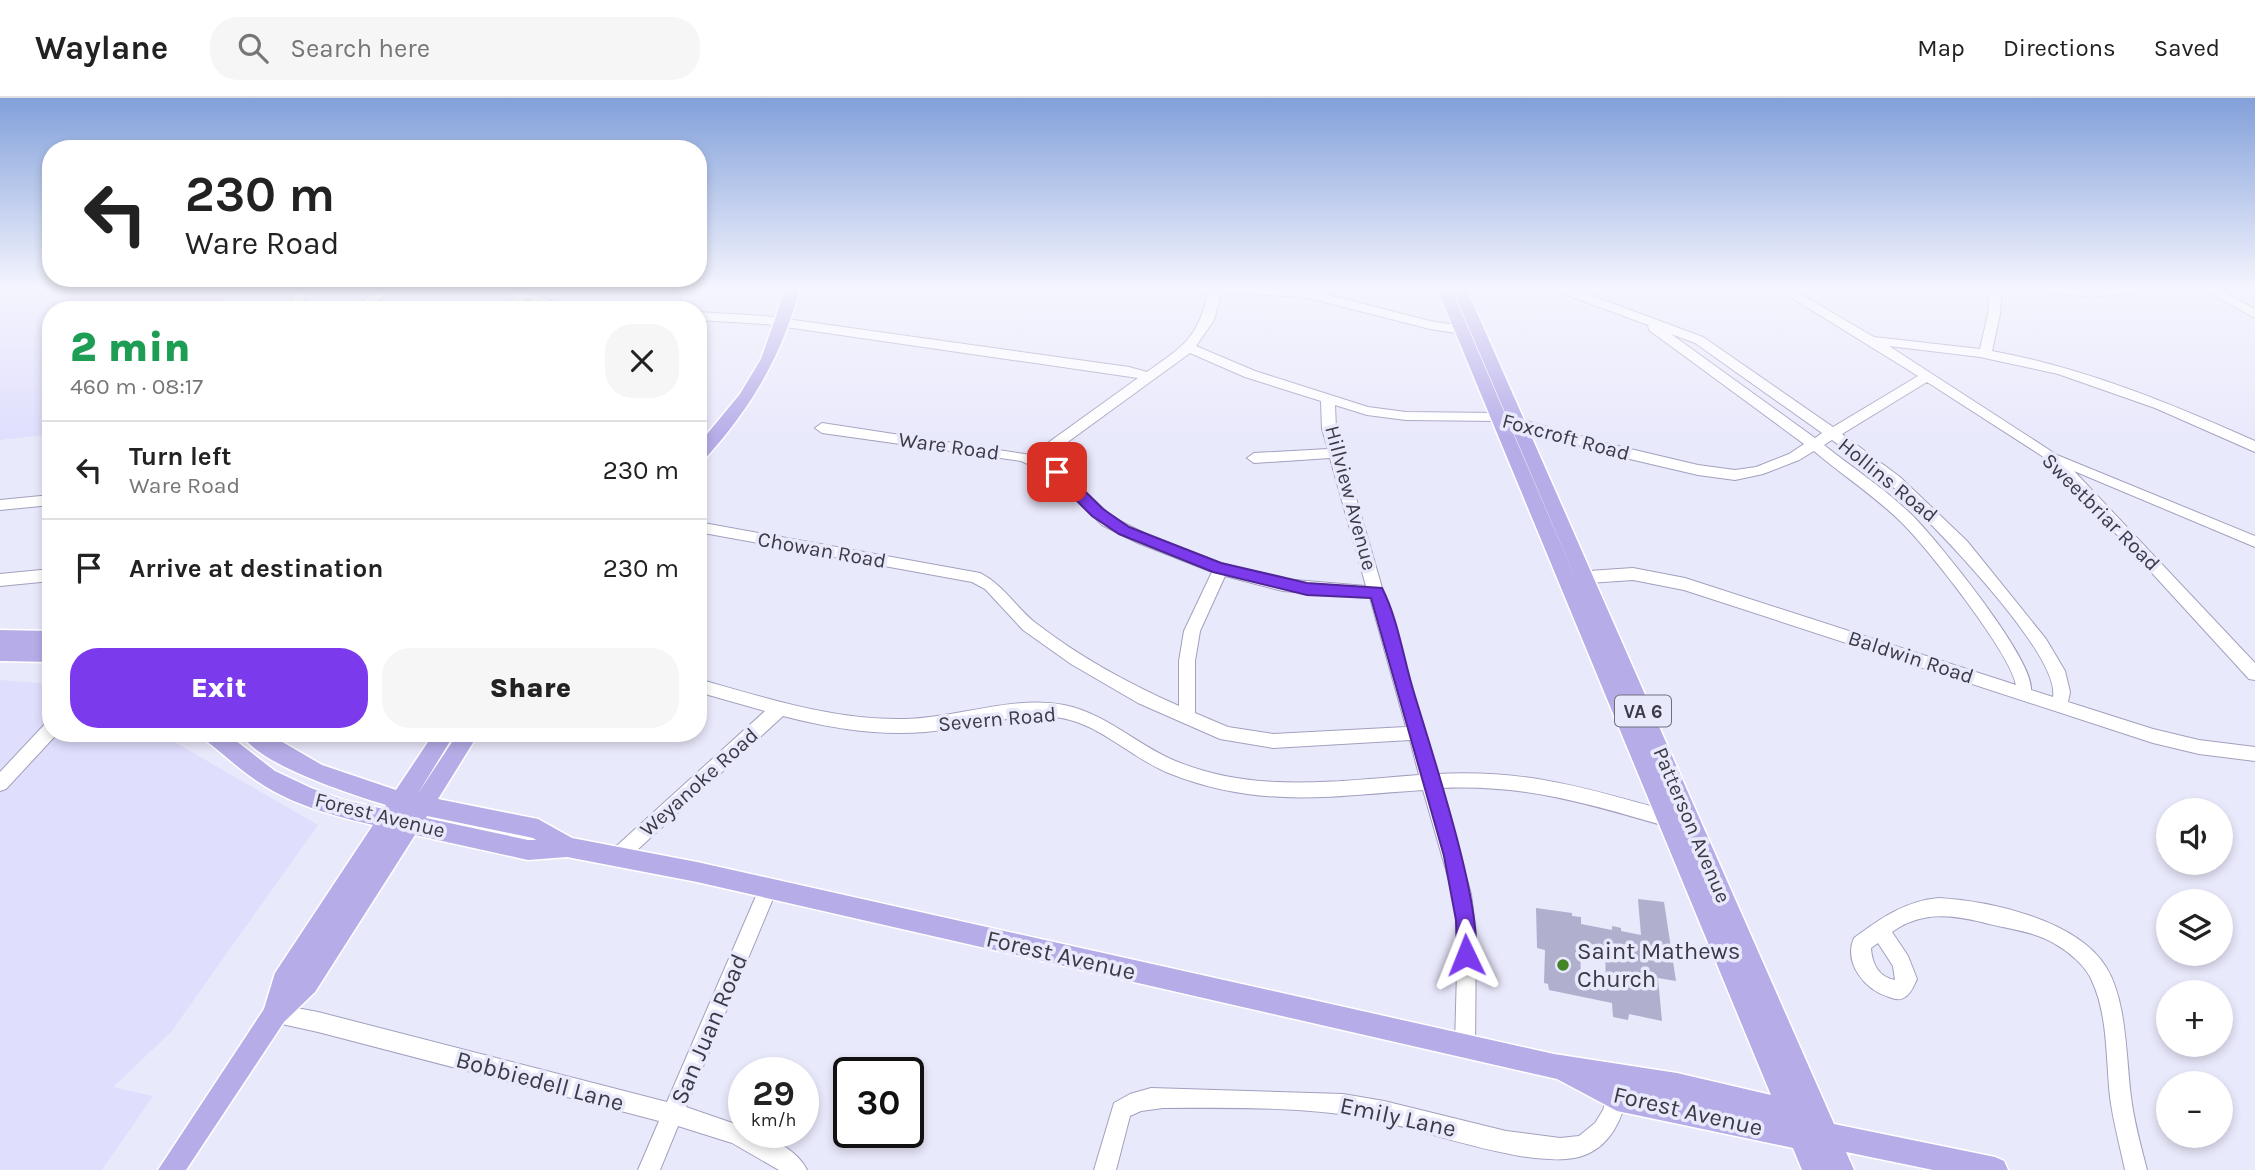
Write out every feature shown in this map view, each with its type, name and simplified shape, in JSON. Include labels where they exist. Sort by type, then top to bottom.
[{"type":"main road","points":[[707,446],[728,423],[757,382],[779,338]]},
{"type":"main road","name":"Patterson Avenue","points":[[1473,338],[1575,578],[1667,818],[1790,1112],[1814,1136],[1841,1170]]},
{"type":"main road","name":"Patterson Avenue","points":[[1575,578],[1692,825],[1814,1136],[1815,1170]]},
{"type":"main road","points":[[0,638],[42,639]]},
{"type":"main road","points":[[0,653],[42,654]]},
{"type":"main road","name":"Forest Avenue","points":[[222,742],[254,768],[286,787],[343,809],[406,811]]},
{"type":"main road","name":"Forest Avenue","points":[[264,742],[297,764],[406,811],[528,850],[567,847],[697,872],[1554,1066],[1619,1087],[1814,1136],[1995,1170]]},
{"type":"main road","points":[[172,1170],[275,1014],[307,984],[406,811],[440,742]]},
{"type":"main road","points":[[406,811],[461,742]]},
{"type":"main road","name":"Forest Avenue","points":[[1619,1087],[1790,1112]]},
{"type":"street","points":[[894,338],[1129,370],[1150,377]]},
{"type":"street","points":[[1033,460],[1189,348],[1196,338]]},
{"type":"street","name":"Hollins Road","points":[[1669,338],[1892,505],[1925,539],[2009,650],[2024,682],[2023,693]]},
{"type":"street","name":"Hollins Road","points":[[1693,338],[1705,344],[1895,480],[1962,545],[2029,628],[2057,671],[2062,692],[2059,705]]},
{"type":"street","points":[[1985,354],[1989,338]]},
{"type":"street","points":[[1868,339],[1985,354],[2066,372],[2129,391],[2255,447]]},
{"type":"street","name":"Sweetbriar Road","points":[[1868,339],[2047,453],[2107,513],[2255,674]]},
{"type":"street","name":"Foxcroft Road","points":[[1189,348],[1250,374],[1367,411],[1406,416],[1508,420],[1638,457],[1735,475],[1778,465],[1816,446],[1927,376]]},
{"type":"street","name":"Hillview Avenue","points":[[1328,400],[1329,429],[1335,453],[1453,856],[1465,920],[1465,1045]]},
{"type":"street","name":"Ware Road","points":[[822,428],[1012,454],[1033,460],[1057,472],[1097,513],[1124,531],[1221,569],[1307,589],[1377,592]]},
{"type":"street","points":[[1254,458],[1335,453]]},
{"type":"street","points":[[2047,453],[2255,542]]},
{"type":"street","points":[[0,505],[42,501]]},
{"type":"street","name":"Chowan Road","points":[[707,529],[946,571],[982,580],[1029,626],[1076,660],[1113,682],[1226,734],[1273,741],[1417,733]]},
{"type":"street","points":[[1187,717],[1187,661],[1192,631],[1221,569]]},
{"type":"street","name":"Baldwin Road","points":[[1575,578],[1633,574],[1685,584],[2186,745],[2255,754]]},
{"type":"street","points":[[0,580],[42,576]]},
{"type":"street","name":"Severn Road","points":[[707,688],[834,720],[893,726],[937,724],[1009,713],[1054,710],[1100,727],[1175,769],[1220,783],[1279,791],[1491,779],[1556,787],[1692,825]]},
{"type":"street","name":"Weyanoke Road","points":[[617,857],[780,708]]},
{"type":"street","points":[[0,784],[42,739]]},
{"type":"street","name":"San Juan Road","points":[[649,1170],[768,889]]},
{"type":"street","points":[[1881,931],[1887,924],[1910,911],[1939,906],[1959,908],[2039,927],[2060,936],[2078,949],[2099,973],[2109,1001],[2121,1101],[2136,1170]]},
{"type":"street","name":"Bobbiedell Lane","points":[[275,1014],[318,1022],[738,1133],[772,1150],[796,1170]]},
{"type":"street","name":"Emily Lane","points":[[1105,1170],[1121,1110],[1144,1098],[1320,1101],[1362,1107],[1517,1143],[1562,1150],[1582,1145],[1599,1134],[1612,1118],[1619,1087]]},
{"type":"shaded area","points":[[0,338],[42,338],[42,435],[0,440]]},
{"type":"shaded area","points":[[0,680],[42,683],[42,742],[175,742],[318,825],[171,1032],[113,1087],[153,1096],[102,1170],[0,1170]]},
{"type":"building","name":"Saint Mathews Church","points":[[1638,899],[1664,902],[1676,981],[1658,978],[1662,1021],[1629,1014],[1628,1020],[1613,1017],[1612,1003],[1549,990],[1548,984],[1544,983],[1545,950],[1537,948],[1536,908],[1572,913],[1572,916],[1581,917],[1581,924],[1612,930],[1612,926],[1621,928],[1621,931],[1641,935]],"holes":[[[1580,942],[1605,947],[1606,986],[1581,981]]]},
{"type":"place","name":"Saint Mathews Church","points":[[1563,965]]},
{"type":"route","points":[[1057,472],[1097,513],[1124,531],[1218,568],[1307,589],[1377,592],[1453,856],[1462,894],[1467,934],[1466,955]]}]
